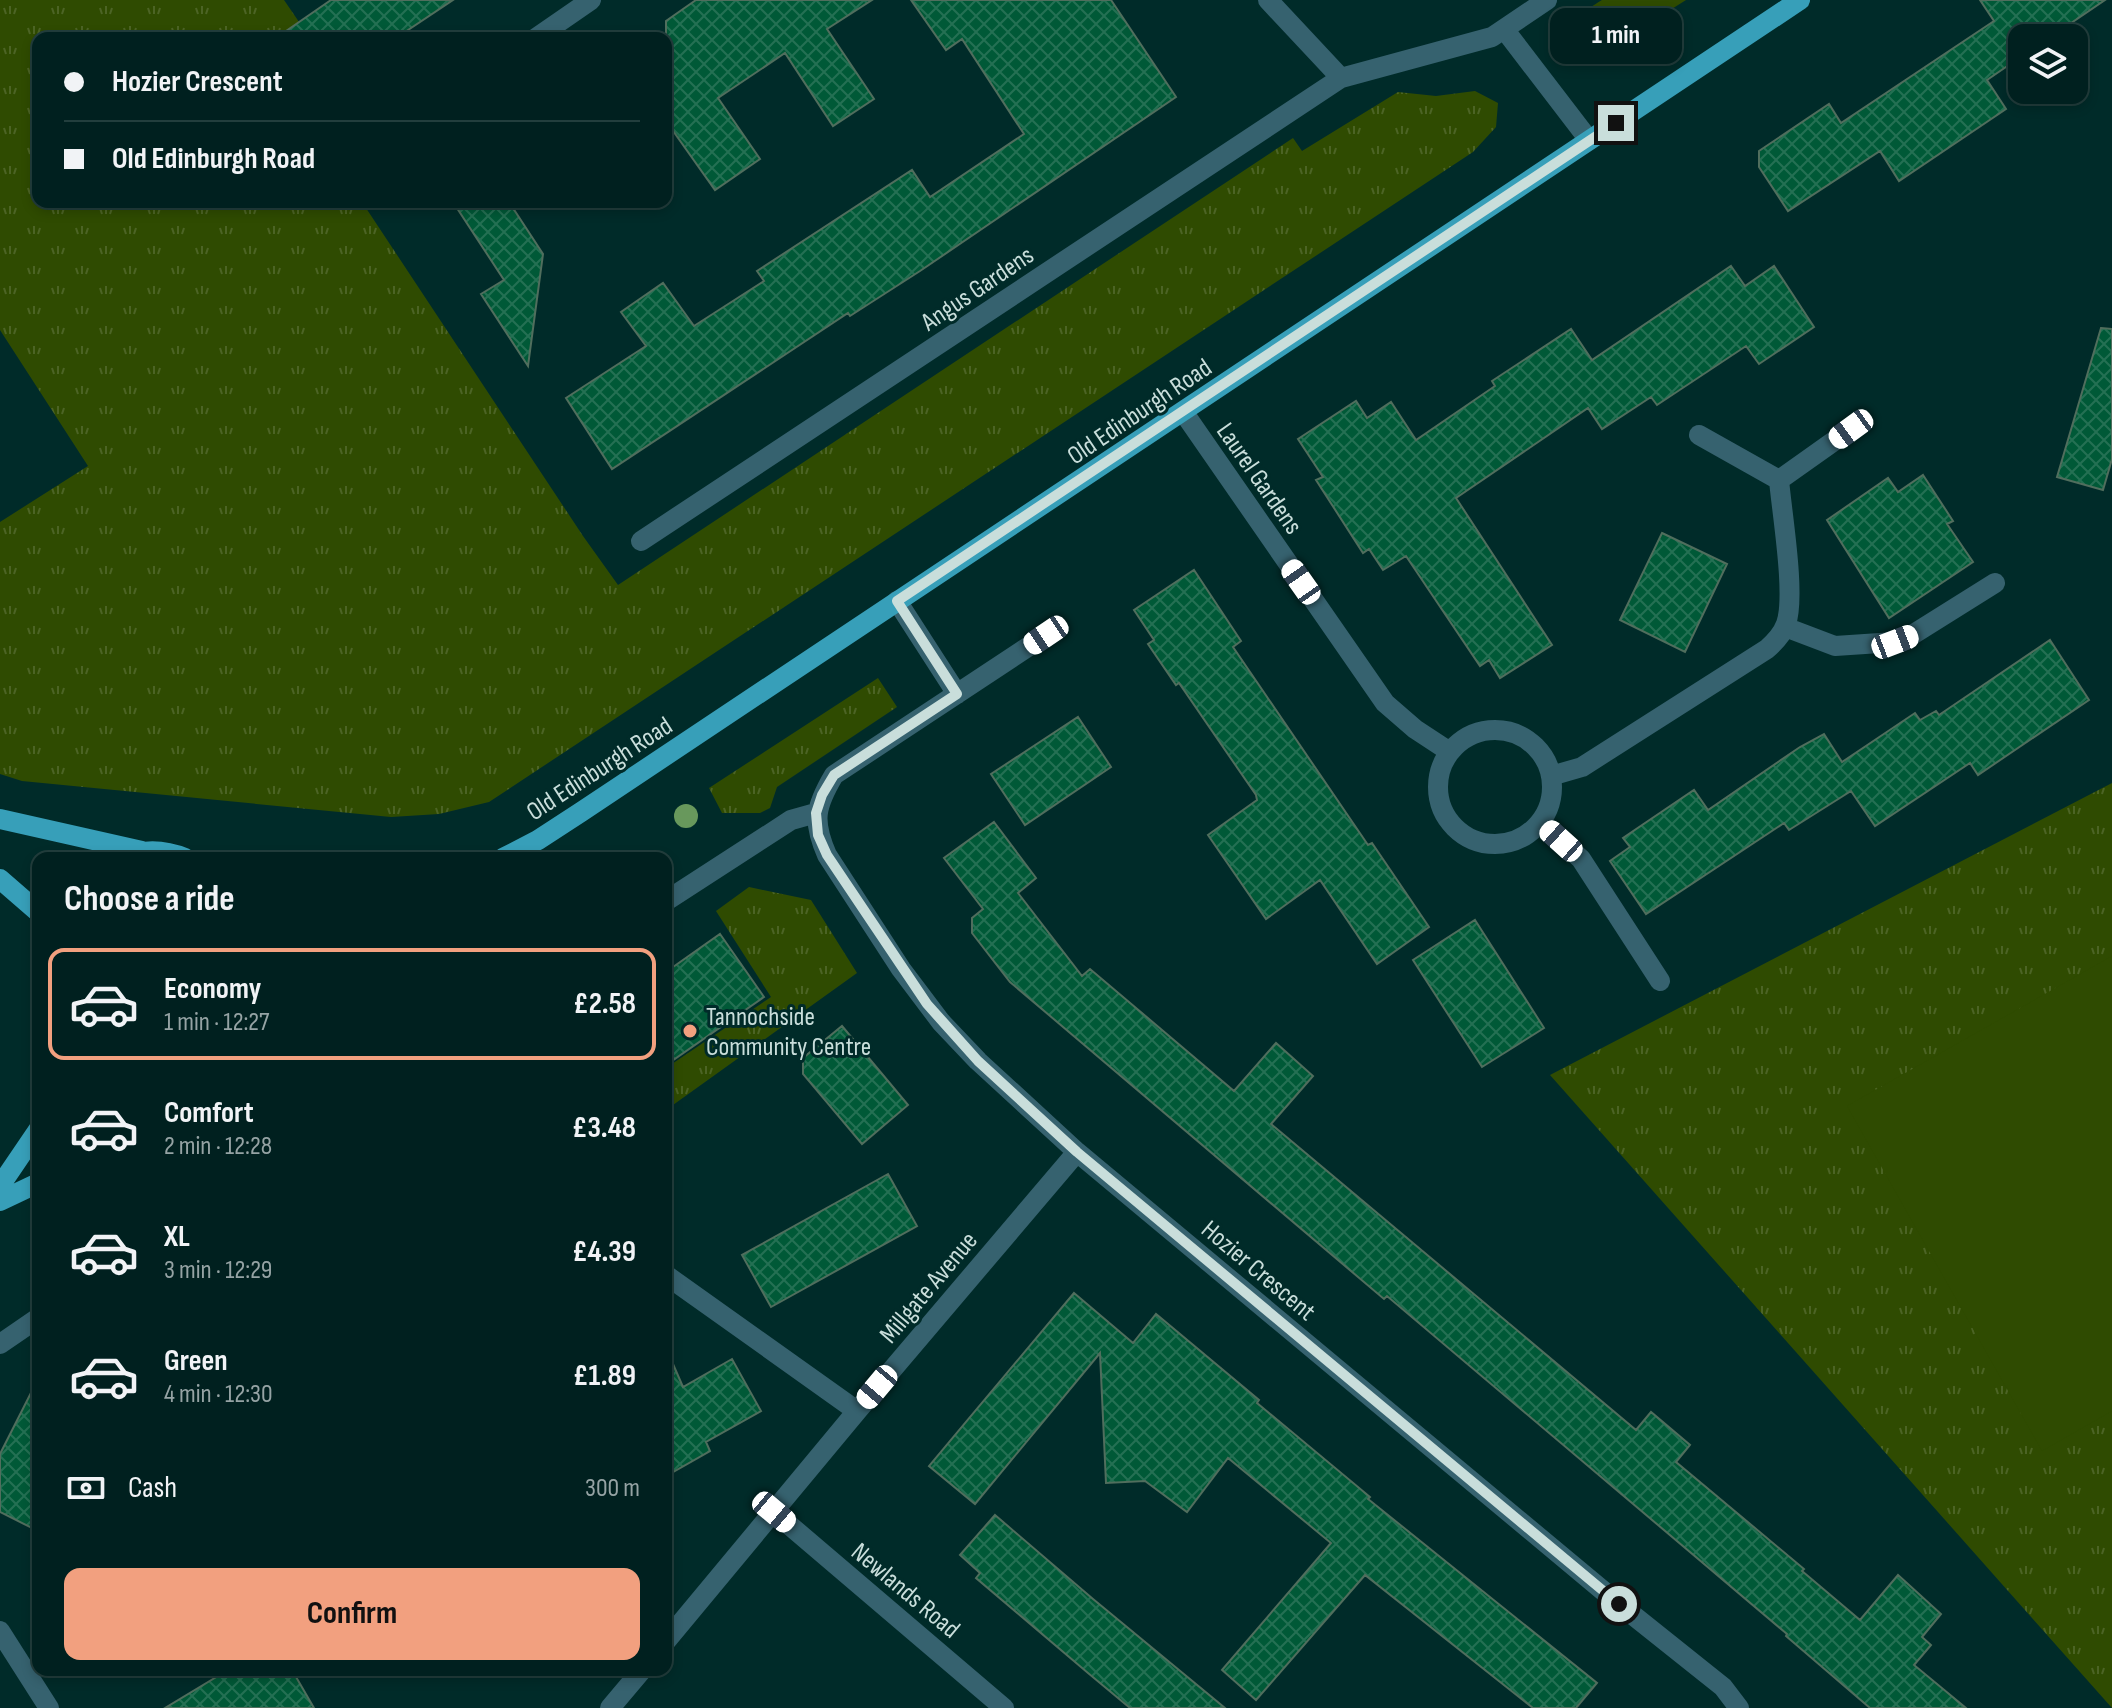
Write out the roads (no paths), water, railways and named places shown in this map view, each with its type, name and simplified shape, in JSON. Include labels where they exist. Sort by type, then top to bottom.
[{"type":"main road","name":"Old Edinburgh Road","points":[[515,852],[581,812],[1184,413],[1800,0]]},
{"type":"main road","points":[[0,819],[142,851],[171,852]]},
{"type":"main road","points":[[0,879],[32,907]]},
{"type":"main road","points":[[0,1186],[32,1139]]},
{"type":"main road","points":[[0,1201],[32,1186]]},
{"type":"street","points":[[545,32],[591,0]]},
{"type":"street","points":[[1268,0],[1341,78]]},
{"type":"street","name":"Angus Gardens","points":[[641,541],[1341,78],[1492,37],[1547,0]]},
{"type":"street","points":[[1504,29],[1589,140]]},
{"type":"street","name":"Laurel Gardens","points":[[1184,413],[1385,703],[1415,729],[1450,752]]},
{"type":"street","points":[[1779,480],[1851,429]]},
{"type":"street","points":[[1699,435],[1779,480]]},
{"type":"street","points":[[1551,776],[1582,767],[1741,666],[1767,649],[1785,627],[1790,601],[1779,480]]},
{"type":"street","points":[[1785,627],[1835,646],[1895,642],[1912,635],[1995,583]]},
{"type":"street","points":[[897,601],[957,694]]},
{"type":"street","points":[[672,897],[791,820],[816,813],[834,775],[1046,635]]},
{"type":"street","points":[[1495,729],[1513,732],[1529,740],[1541,752],[1551,776],[1550,804],[1540,822],[1526,836],[1507,843],[1487,844],[1468,838],[1453,826],[1442,809],[1438,789],[1441,770],[1450,752],[1462,740],[1478,732],[1495,729]]},
{"type":"street","name":"Hozier Crescent","points":[[816,813],[818,835],[827,855],[901,969],[941,1022],[978,1061],[1077,1152],[1619,1604],[1723,1687],[1739,1708]]},
{"type":"street","points":[[1540,822],[1581,859],[1660,981]]},
{"type":"street","name":"Millgate Avenue","points":[[672,1634],[1077,1152]]},
{"type":"street","points":[[672,1279],[857,1411]]},
{"type":"street","points":[[0,1344],[32,1322]]},
{"type":"street","name":"Newlands Road","points":[[774,1512],[1004,1708]]},
{"type":"street","points":[[0,1631],[30,1658]]},
{"type":"street","points":[[37,1676],[49,1708]]},
{"type":"street","points":[[610,1708],[637,1676]]},
{"type":"place","name":"Tannochside Community Centre","points":[[690,1031]]}]
